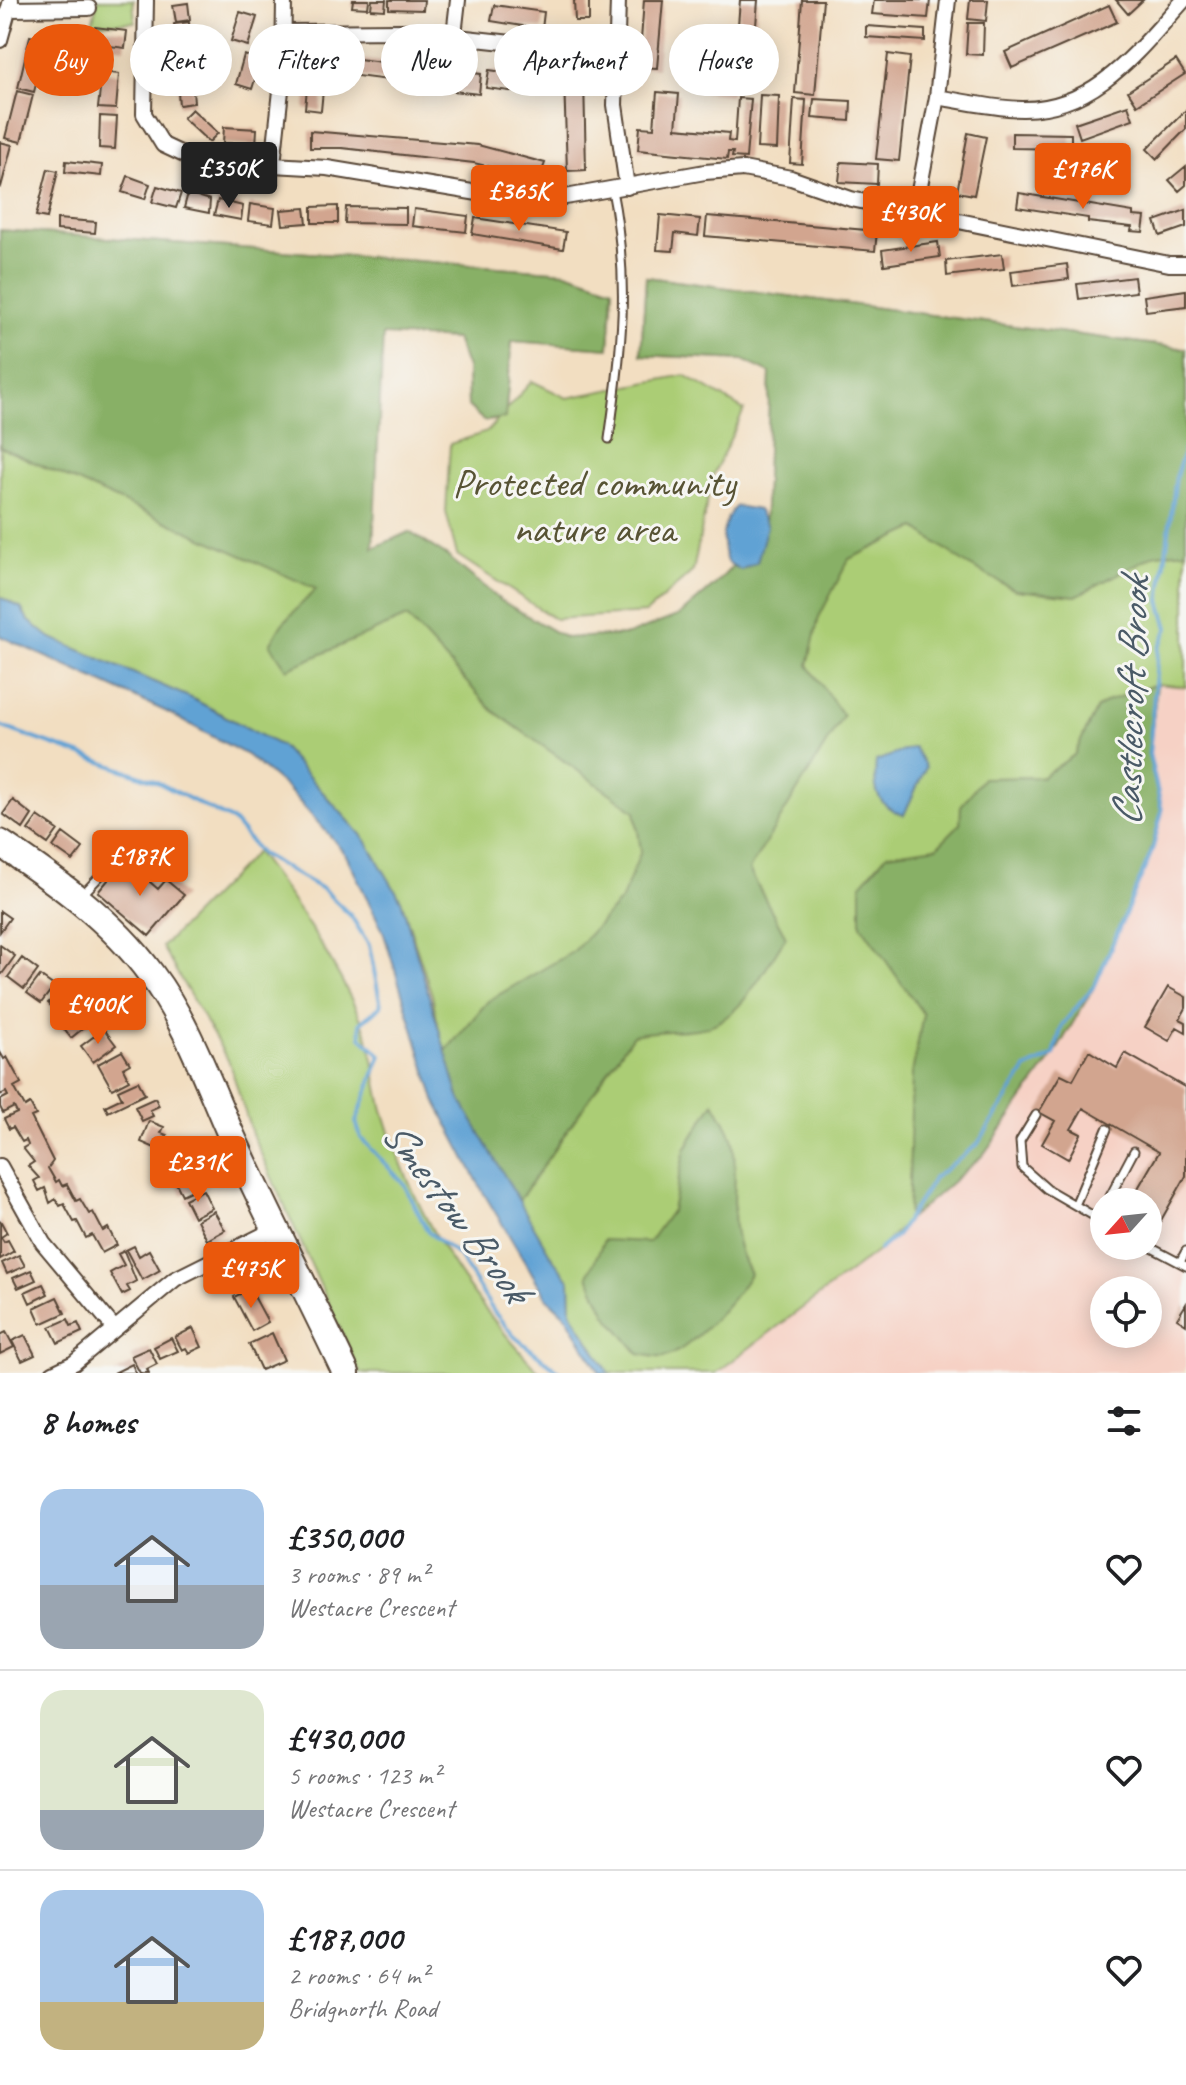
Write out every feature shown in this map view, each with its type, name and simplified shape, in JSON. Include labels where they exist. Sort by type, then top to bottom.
[{"type":"highway","points":[[0,843],[79,899],[150,972],[185,1027],[231,1136],[346,1373]]},
{"type":"street","points":[[146,0],[142,104],[156,136],[172,152],[197,161],[327,168],[484,194],[560,198],[705,172],[743,169],[768,172],[851,199],[1169,264],[1186,264]]},
{"type":"street","points":[[284,0],[284,24]]},
{"type":"street","points":[[455,24],[458,0]]},
{"type":"street","points":[[617,24],[618,0]]},
{"type":"street","points":[[915,212],[937,97],[948,0]]},
{"type":"street","points":[[937,97],[1023,109],[1061,103],[1083,95],[1112,77],[1184,0]]},
{"type":"street","points":[[0,40],[10,5],[89,8]]},
{"type":"street","points":[[273,164],[279,96]]},
{"type":"street","points":[[617,96],[620,189]]},
{"type":"street","points":[[0,1166],[43,1243],[115,1329]]},
{"type":"street","points":[[53,1373],[74,1363],[175,1279],[277,1228]]},
{"type":"lane","points":[[609,439],[624,336],[620,189]]},
{"type":"lane","points":[[79,899],[121,854]]},
{"type":"lane","points":[[1036,1115],[1020,1141],[1022,1167],[1047,1189],[1090,1213]]},
{"type":"lane","points":[[1076,1203],[1107,1129]]},
{"type":"lane","points":[[1114,1188],[1134,1151]]},
{"type":"lane","points":[[1162,1253],[1183,1264],[1186,1251]]},
{"type":"shaded area","points":[[1157,684],[1186,687],[1186,1367],[1182,1373],[716,1373],[879,1250],[908,1220],[983,1155],[1054,1055],[1095,985],[1162,811],[1149,754]]},
{"type":"green space","points":[[98,0],[133,0],[135,22],[92,24]]},
{"type":"green space","name":"Protected community nature area","points":[[0,230],[566,272],[613,288],[609,348],[512,341],[506,410],[532,381],[567,398],[685,375],[744,410],[712,477],[693,571],[646,613],[555,619],[457,555],[446,512],[450,444],[487,432],[498,420],[484,421],[468,406],[467,368],[456,339],[383,334],[316,589],[409,532],[447,556],[500,600],[566,638],[628,635],[680,615],[717,583],[764,532],[770,373],[743,360],[641,355],[646,277],[1186,349],[1186,687],[1157,684],[1149,754],[1162,811],[1152,851],[1095,985],[1054,1055],[983,1155],[908,1220],[879,1250],[716,1373],[609,1373],[571,1312],[570,1281],[551,1256],[487,1148],[444,1053],[432,995],[401,900],[365,839],[281,746],[191,698],[49,637],[28,620],[21,608],[0,597]]},
{"type":"green space","points":[[0,230],[566,272],[613,288],[609,348],[512,341],[505,418],[484,421],[468,406],[467,368],[456,339],[383,335],[373,548],[409,532],[447,556],[500,600],[565,638],[628,635],[680,615],[717,583],[764,532],[770,373],[743,360],[641,355],[646,277],[1186,349],[1186,551],[1156,554],[1076,596],[1015,590],[966,564],[916,528],[849,559],[819,617],[808,665],[843,716],[749,870],[786,937],[749,994],[725,1018],[696,1029],[633,1035],[518,1202],[459,1097],[444,1053],[488,1001],[574,951],[622,899],[641,851],[635,811],[492,710],[407,617],[287,669],[270,644],[282,624],[316,589],[0,447]]},
{"type":"green space","points":[[1157,684],[1149,754],[1162,811],[1148,860],[1095,985],[1054,1055],[983,1155],[908,1220],[912,1074],[923,1014],[861,925],[861,884],[887,854],[937,847],[960,824],[961,806],[983,778],[1042,777],[1074,755],[1097,708],[1108,701]]},
{"type":"green space","points":[[256,852],[314,934],[340,976],[362,1022],[383,1110],[410,1185],[427,1219],[465,1283],[540,1373],[360,1373],[252,1134],[229,1062],[162,947]]},
{"type":"green space","points":[[714,1102],[733,1142],[737,1239],[750,1274],[724,1309],[687,1345],[664,1357],[639,1354],[606,1314],[588,1276],[604,1240],[649,1242],[672,1210],[685,1149]]},
{"type":"water","points":[[736,506],[758,510],[767,526],[757,562],[741,570],[727,562],[723,547],[725,526]]},
{"type":"water","points":[[0,597],[21,608],[28,620],[49,637],[191,698],[281,746],[365,839],[401,900],[459,1097],[551,1256],[570,1281],[571,1312],[609,1373],[600,1373],[566,1316],[547,1298],[483,1192],[435,1100],[383,931],[347,857],[288,789],[247,755],[167,712],[0,636]]},
{"type":"water","points":[[914,747],[926,767],[904,815],[887,807],[878,795],[876,761]]},
{"type":"building","points":[[353,0],[369,0],[368,8],[352,7]]},
{"type":"building","points":[[372,0],[386,0],[385,10],[371,9]]},
{"type":"building","points":[[389,0],[424,0],[423,10],[389,9]]},
{"type":"building","points":[[574,0],[589,0],[589,21],[575,21]]},
{"type":"building","points":[[644,0],[663,0],[657,68],[653,68],[653,24],[642,24]]},
{"type":"building","points":[[740,0],[758,0],[756,24],[738,24]]},
{"type":"building","points":[[802,0],[823,0],[815,95],[795,93]]},
{"type":"building","points":[[874,0],[930,0],[928,18],[872,14]]},
{"type":"building","points":[[970,0],[988,0],[986,21],[968,19]]},
{"type":"building","points":[[1116,0],[1143,0],[1128,14]]},
{"type":"building","points":[[188,3],[190,20],[176,22],[173,5]]},
{"type":"building","points":[[494,5],[544,12],[543,24],[491,21]]},
{"type":"building","points":[[1109,5],[1117,22],[1012,68],[1005,52]]},
{"type":"building","points":[[240,12],[257,17],[255,24],[248,24],[248,46],[232,41]]},
{"type":"building","points":[[968,23],[984,23],[983,55],[966,54]]},
{"type":"building","points":[[866,26],[925,30],[925,41],[866,37]]},
{"type":"building","points":[[114,29],[127,31],[125,48],[114,47]]},
{"type":"building","points":[[888,54],[910,57],[899,161],[876,159]]},
{"type":"building","points":[[244,55],[248,56],[248,88],[236,84]]},
{"type":"building","points":[[365,60],[381,62],[381,79],[365,77]]},
{"type":"building","points":[[1176,60],[1185,74],[1137,105],[1128,91]]},
{"type":"building","points":[[24,62],[24,90],[18,88]]},
{"type":"building","points":[[489,70],[494,71],[494,89],[486,88]]},
{"type":"building","points":[[114,73],[119,74],[116,109],[98,108],[99,96],[114,96]]},
{"type":"building","points":[[478,74],[481,74],[478,94]]},
{"type":"building","points":[[17,91],[24,93],[24,96],[33,96],[21,142],[5,138]]},
{"type":"building","points":[[657,92],[669,93],[669,96],[679,96],[676,128],[729,133],[728,141],[735,142],[738,98],[751,99],[746,158],[732,157],[733,152],[728,152],[727,159],[638,150],[640,127],[654,128]]},
{"type":"building","points":[[178,96],[193,96],[194,103],[179,105]]},
{"type":"building","points":[[306,96],[322,96],[321,111],[305,109]]},
{"type":"building","points":[[565,96],[584,96],[586,170],[567,171]]},
{"type":"building","points":[[760,96],[779,96],[777,149],[757,148]]},
{"type":"building","points":[[794,99],[806,100],[802,164],[790,163]]},
{"type":"building","points":[[814,99],[851,101],[850,121],[812,118]]},
{"type":"building","points":[[1128,105],[1133,119],[1080,138],[1075,123]]},
{"type":"building","points":[[192,109],[218,133],[209,142],[183,118]]},
{"type":"building","points":[[1186,110],[1186,129],[1157,159],[1147,149]]},
{"type":"building","points":[[100,116],[117,117],[115,149],[99,148]]},
{"type":"building","points":[[224,127],[257,129],[256,145],[223,143]]},
{"type":"building","points":[[310,131],[478,145],[545,163],[539,179],[474,163],[342,148],[310,148]]},
{"type":"building","points":[[968,133],[986,137],[974,195],[957,192]]},
{"type":"building","points":[[1012,133],[1071,134],[1071,149],[1012,148]]},
{"type":"building","points":[[0,142],[12,145],[1,187],[0,186]]},
{"type":"building","points":[[66,161],[102,165],[101,176],[65,172]]},
{"type":"building","points":[[841,162],[878,164],[877,184],[839,182]]},
{"type":"building","points":[[1186,166],[1186,185],[1179,191],[1169,180]]},
{"type":"building","points":[[48,169],[58,171],[47,218],[36,216]]},
{"type":"building","points":[[128,176],[150,184],[145,199],[122,192]]},
{"type":"building","points":[[157,186],[181,193],[176,208],[152,202]]},
{"type":"building","points":[[188,193],[210,200],[209,213],[184,208]]},
{"type":"building","points":[[1019,193],[1133,212],[1133,216],[1145,217],[1143,232],[1131,231],[1132,227],[1088,222],[1088,218],[1017,207]]},
{"type":"building","points":[[218,200],[243,206],[241,220],[214,215]]},
{"type":"building","points":[[250,204],[275,208],[273,224],[248,221]]},
{"type":"building","points":[[338,206],[338,223],[312,223],[312,207]]},
{"type":"building","points":[[346,207],[406,208],[406,224],[345,223]]},
{"type":"building","points":[[305,208],[307,223],[283,225],[281,210]]},
{"type":"building","points":[[414,209],[468,216],[466,232],[412,226]]},
{"type":"building","points":[[1186,210],[1186,227],[1160,236],[1155,221]]},
{"type":"building","points":[[660,215],[700,219],[698,236],[675,233],[673,251],[657,250]]},
{"type":"building","points":[[707,216],[877,231],[875,251],[705,236]]},
{"type":"building","points":[[475,218],[566,232],[563,249],[472,234]]},
{"type":"building","points":[[57,219],[96,222],[95,233],[57,230]]},
{"type":"building","points":[[938,242],[940,257],[884,265],[882,250]]},
{"type":"building","points":[[1002,254],[1004,269],[947,276],[946,261]]},
{"type":"building","points":[[1067,264],[1069,279],[1013,286],[1011,271]]},
{"type":"building","points":[[1134,277],[1136,292],[1079,299],[1077,284]]},
{"type":"building","points":[[1186,290],[1186,306],[1146,311],[1144,296]]},
{"type":"building","points":[[13,800],[32,815],[23,829],[3,814]]},
{"type":"building","points":[[38,816],[58,830],[48,844],[28,830]]},
{"type":"building","points":[[63,833],[83,848],[73,861],[53,847]]},
{"type":"building","points":[[125,860],[158,889],[166,880],[184,895],[149,936],[98,892]]},
{"type":"building","points":[[0,911],[10,918],[0,932]]},
{"type":"building","points":[[0,945],[15,956],[2,974],[0,973]]},
{"type":"building","points":[[22,958],[38,970],[24,989],[8,977]]},
{"type":"building","points":[[40,976],[54,986],[41,1003],[27,993]]},
{"type":"building","points":[[1168,987],[1186,997],[1186,1008],[1180,1019],[1186,1022],[1186,1032],[1177,1027],[1169,1041],[1145,1027]]},
{"type":"building","points":[[60,991],[73,1003],[61,1015],[48,1003]]},
{"type":"building","points":[[80,1006],[92,1021],[71,1038],[59,1023]]},
{"type":"building","points":[[104,1029],[116,1045],[93,1062],[81,1046]]},
{"type":"building","points":[[122,1051],[130,1064],[123,1068],[129,1080],[112,1089],[98,1064]]},
{"type":"building","points":[[1089,1051],[1117,1068],[1125,1053],[1186,1088],[1186,1176],[1162,1219],[1162,1188],[1138,1188],[1159,1152],[1083,1108],[1071,1129],[1081,1134],[1068,1159],[1042,1144],[1055,1121],[1039,1112],[1061,1074],[1073,1080]]},
{"type":"building","points":[[0,1052],[4,1059],[7,1057],[21,1083],[14,1087],[25,1107],[30,1104],[36,1115],[31,1117],[53,1161],[48,1168],[56,1182],[59,1180],[62,1186],[67,1184],[76,1201],[80,1199],[89,1214],[93,1212],[103,1231],[108,1228],[117,1245],[102,1253],[92,1235],[86,1238],[64,1204],[60,1206],[56,1199],[50,1203],[45,1188],[39,1191],[34,1181],[39,1178],[28,1166],[34,1162],[23,1148],[28,1145],[26,1140],[22,1142],[4,1119],[17,1113],[14,1107],[3,1113],[0,1107],[0,1100],[8,1096],[6,1092],[0,1095]]},
{"type":"building","points":[[138,1081],[145,1094],[108,1112],[105,1106],[122,1098],[118,1090]]},
{"type":"building","points":[[155,1098],[159,1106],[150,1110],[153,1116],[142,1121],[135,1107]]},
{"type":"building","points":[[149,1121],[164,1127],[161,1133],[167,1135],[165,1140],[169,1142],[164,1152],[141,1142]]},
{"type":"building","points":[[183,1150],[201,1186],[182,1195],[164,1159]]},
{"type":"building","points":[[203,1190],[212,1208],[194,1217],[185,1199]]},
{"type":"building","points":[[214,1211],[225,1230],[207,1240],[197,1220]]},
{"type":"building","points":[[0,1220],[7,1233],[1,1237],[4,1242],[8,1240],[14,1251],[0,1259]]},
{"type":"building","points":[[134,1246],[139,1256],[149,1250],[160,1270],[142,1280],[126,1250]]},
{"type":"building","points":[[124,1251],[136,1281],[127,1286],[130,1291],[122,1295],[110,1273],[124,1265],[118,1254]]},
{"type":"building","points":[[19,1255],[25,1266],[7,1274],[2,1263]]},
{"type":"building","points":[[31,1270],[36,1280],[18,1288],[13,1278]]},
{"type":"building","points":[[43,1284],[48,1294],[30,1303],[25,1292]]},
{"type":"building","points":[[250,1289],[268,1322],[252,1331],[234,1297]]},
{"type":"building","points":[[57,1297],[65,1313],[41,1324],[34,1308]]},
{"type":"building","points":[[1186,1304],[1186,1325],[1177,1319]]},
{"type":"building","points":[[68,1319],[71,1326],[78,1323],[82,1332],[58,1343],[50,1327]]},
{"type":"building","points":[[193,1328],[202,1347],[189,1353],[186,1348],[182,1350],[175,1337]]},
{"type":"building","points":[[6,1332],[14,1347],[0,1354],[0,1335]]},
{"type":"building","points":[[272,1333],[284,1360],[261,1370],[249,1344]]},
{"type":"building","points":[[25,1335],[35,1355],[22,1361],[12,1341]]},
{"type":"building","points":[[171,1338],[178,1351],[160,1359],[154,1347]]},
{"type":"building","points":[[149,1348],[157,1364],[147,1369],[149,1373],[140,1373],[131,1356]]},
{"type":"building","points":[[132,1364],[136,1373],[114,1373]]},
{"type":"waterway","name":"Castlecroft Brook","points":[[879,1250],[897,1235],[934,1178],[977,1145],[1026,1069],[1054,1055],[1062,1025],[1095,985],[1152,851],[1162,811],[1149,754],[1158,650],[1168,628],[1160,601],[1176,476],[1186,445]]},
{"type":"waterway","name":"Smestow Brook","points":[[0,726],[155,781],[233,821],[261,854],[324,890],[351,916],[369,945],[381,1006],[360,1023],[361,1037],[381,1055],[356,1122],[361,1138],[404,1184],[428,1232],[459,1256],[494,1312],[515,1337],[561,1373]]}]
